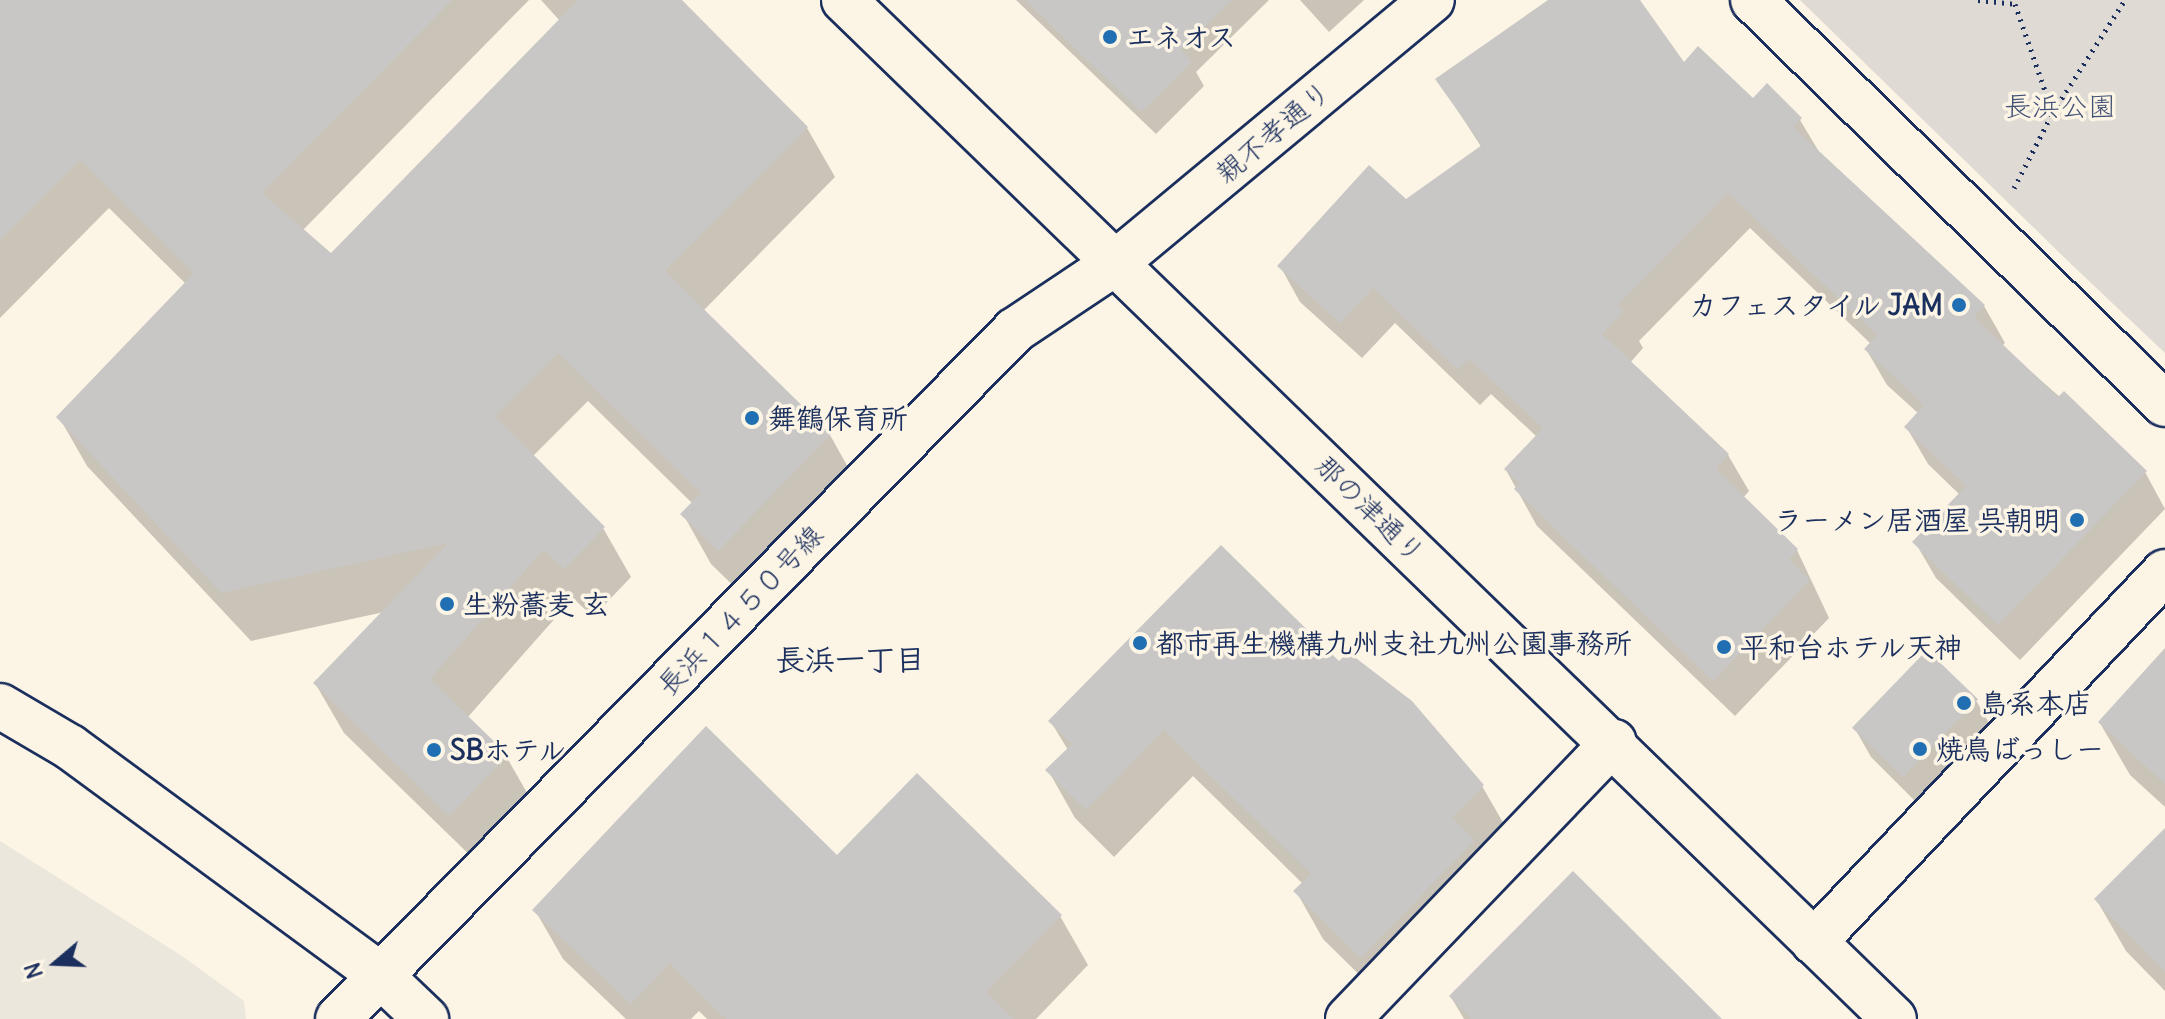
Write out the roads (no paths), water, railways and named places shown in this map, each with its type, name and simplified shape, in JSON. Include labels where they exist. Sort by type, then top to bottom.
[{"type":"street","name":"那の津通り","points":[[844,0],[1114,264],[1614,742],[1894,1019]]},
{"type":"street","name":"親不孝通り","points":[[1114,264],[1432,0]]},
{"type":"street","points":[[1753,0],[2165,404]]},
{"type":"street","name":"長浜１４５０号線","points":[[338,1019],[1015,330],[1114,264]]},
{"type":"street","points":[[1814,942],[2165,572]]},
{"type":"street","points":[[0,706],[70,747],[380,975],[426,1019]]},
{"type":"street","points":[[1348,1019],[1614,742]]},
{"type":"place","name":"エネオス","points":[[1110,37]]},
{"type":"place","name":"カフェスタイル JAM","points":[[1959,305]]},
{"type":"place","name":"舞鶴保育所","points":[[752,418]]},
{"type":"place","name":"ラーメン居酒屋 呉朝明","points":[[2077,520]]},
{"type":"place","name":"生粉蕎麦 玄","points":[[447,604]]},
{"type":"place","name":"都市再生機構九州支社九州公園事務所","points":[[1140,643]]},
{"type":"place","name":"平和台ホテル天神","points":[[1724,647]]},
{"type":"place","name":"島系本店","points":[[1964,703]]},
{"type":"place","name":"焼鳥ばっしー","points":[[1920,749]]},
{"type":"place","name":"SBホテル","points":[[434,750]]},
{"type":"district","name":"長浜一丁目","points":[[850,659]]},
{"type":"park label","name":"長浜公園","points":[[2060,106]]}]
